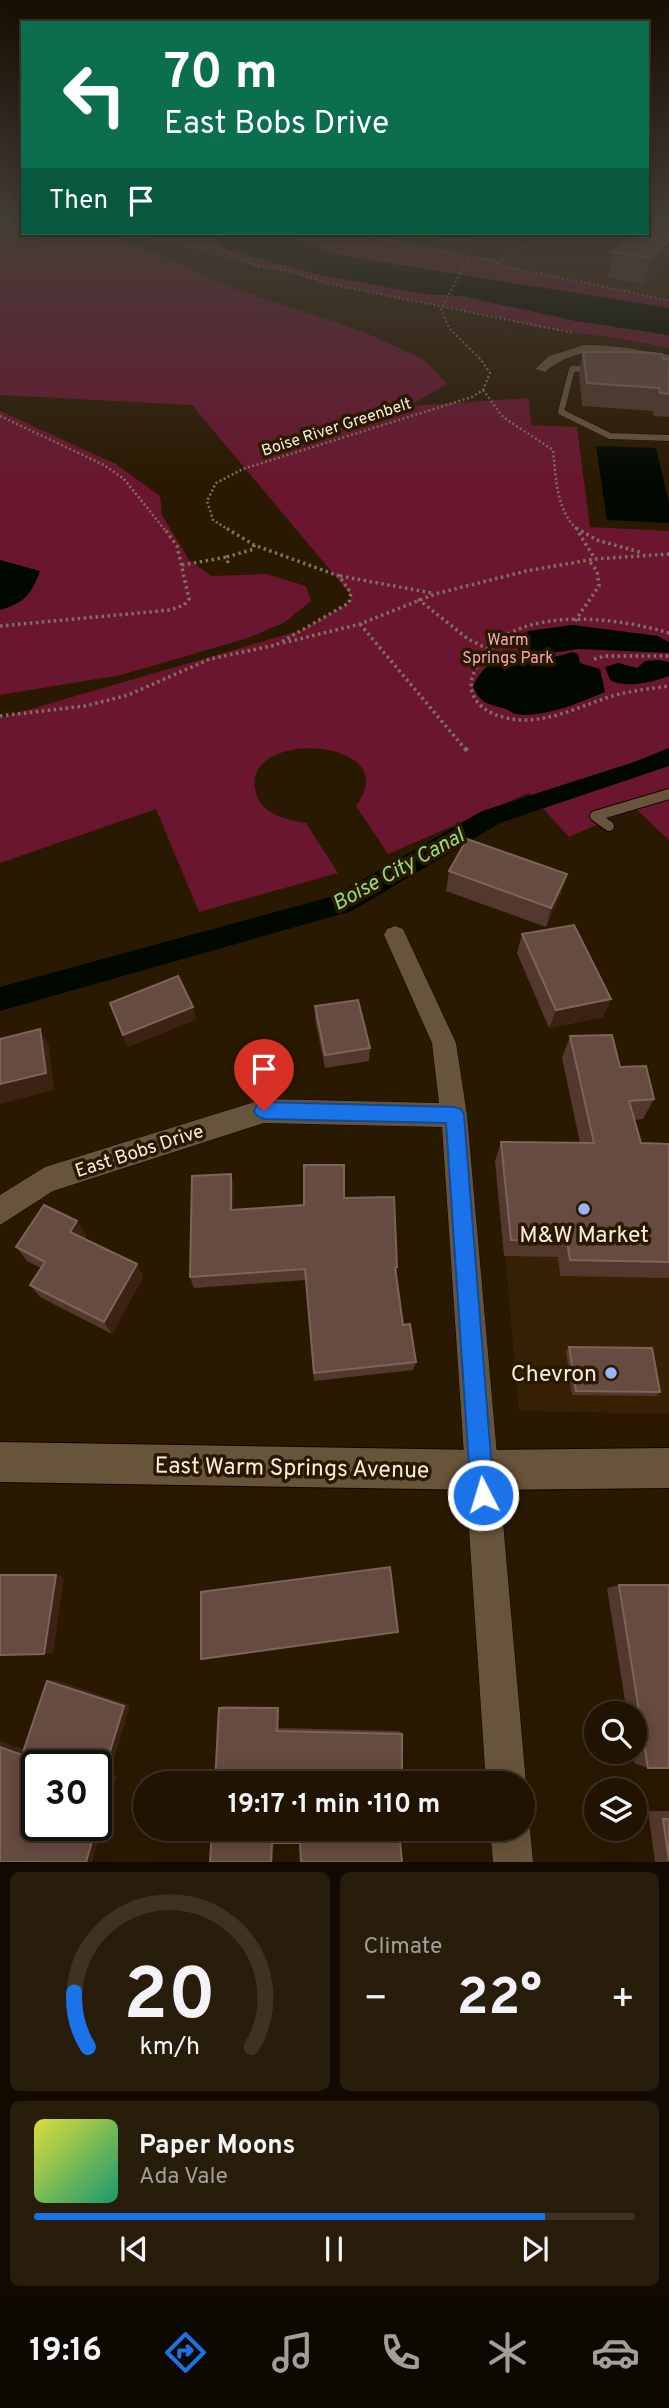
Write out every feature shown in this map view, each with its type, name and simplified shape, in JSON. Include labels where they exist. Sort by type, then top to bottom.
[{"type":"street","points":[[541,369],[559,354],[580,350],[669,359]]},
{"type":"street","points":[[395,935],[443,1043],[454,1115],[505,1771]]},
{"type":"street","name":"East Bobs Drive","points":[[0,1211],[45,1180],[264,1111],[454,1115]]},
{"type":"street","name":"East Warm Springs Avenue","points":[[0,1462],[481,1470],[669,1468]]},
{"type":"street","points":[[511,1841],[513,1862]]},
{"type":"lane","points":[[599,367],[572,369],[561,412],[610,436],[669,438]]},
{"type":"lane","points":[[608,826],[596,816],[669,794]]},
{"type":"path","points":[[443,310],[447,327],[480,356],[490,373],[483,390],[487,401],[510,423],[553,450],[558,500],[595,559]]},
{"type":"path","points":[[461,310],[578,334]]},
{"type":"path","name":"Boise River Greenbelt","points":[[435,594],[340,576],[254,545],[213,520],[206,500],[216,484],[243,469],[472,397],[483,390]]},
{"type":"path","points":[[0,416],[104,465],[124,479],[152,511],[177,546],[189,599],[184,605],[170,610],[0,626]]},
{"type":"path","points":[[579,533],[596,542],[648,554]]},
{"type":"path","points":[[182,565],[227,557],[254,549],[254,545]]},
{"type":"path","name":"Boise River Greenbelt","points":[[0,716],[85,706],[128,695],[210,659],[360,624],[435,594],[526,571],[595,559],[669,554]]},
{"type":"path","points":[[227,557],[228,563]]},
{"type":"path","points":[[574,622],[599,586],[597,571],[588,561]]},
{"type":"path","name":"Boise River Greenbelt","points":[[276,645],[349,603],[351,593],[340,576]]},
{"type":"path","points":[[418,600],[468,639],[490,650]]},
{"type":"path","points":[[669,633],[633,623],[536,624],[506,635],[490,650],[472,672],[470,687],[481,707],[504,718],[533,720],[624,693],[669,686]]},
{"type":"path","points":[[360,624],[468,752]]},
{"type":"path","points":[[594,659],[605,656],[669,656]]},
{"type":"shaded area","points":[[525,310],[669,310],[669,335],[576,321]]},
{"type":"shaded area","points":[[596,446],[656,448],[669,503],[669,523],[607,520]]},
{"type":"shaded area","points":[[0,560],[40,571],[26,596],[0,610]]},
{"type":"shaded area","points":[[573,625],[658,636],[669,642],[669,653],[579,649],[551,653],[518,651],[518,645],[528,631]]},
{"type":"shaded area","points":[[572,652],[578,654],[580,663],[600,669],[605,692],[561,709],[526,715],[485,702],[473,686],[482,671],[504,658],[558,656]]},
{"type":"shaded area","points":[[645,661],[669,662],[669,676],[640,684],[616,683],[610,680],[605,667],[618,663],[637,668]]},
{"type":"shaded area","points":[[497,1165],[669,1168],[669,1414],[519,1411]]},
{"type":"green space","name":"Warm Springs Park","points":[[0,310],[297,310],[366,333],[425,360],[447,384],[408,406],[529,398],[531,425],[577,427],[590,527],[669,531],[669,840],[635,808],[569,837],[529,793],[388,854],[356,806],[366,782],[359,765],[341,753],[317,748],[291,750],[269,758],[256,774],[257,796],[271,812],[306,823],[338,873],[199,912],[156,809],[0,863],[0,718],[302,630],[349,603],[351,595],[192,405],[0,395]]},
{"type":"green space","points":[[462,310],[526,310],[577,321],[669,335],[669,348],[531,326]]},
{"type":"green space","points":[[0,411],[116,464],[160,496],[162,515],[189,560],[212,576],[267,574],[306,586],[311,601],[285,622],[248,638],[121,675],[0,695]]},
{"type":"building","points":[[583,352],[662,354],[663,359],[669,359],[669,394],[660,393],[659,388],[587,383]]},
{"type":"building","points":[[467,839],[567,874],[551,908],[449,871]]},
{"type":"building","points":[[574,925],[611,999],[556,1010],[522,934]]},
{"type":"building","points":[[178,976],[193,1007],[123,1035],[110,1003]]},
{"type":"building","points":[[358,1000],[370,1048],[325,1055],[315,1006]]},
{"type":"building","points":[[40,1029],[46,1073],[0,1084],[0,1039]]},
{"type":"building","name":"M&W Market","points":[[612,1035],[620,1067],[646,1066],[654,1099],[629,1101],[641,1143],[669,1144],[669,1262],[570,1260],[567,1241],[511,1240],[501,1142],[594,1143],[570,1036]]},
{"type":"building","points":[[304,1165],[344,1165],[344,1198],[394,1197],[395,1267],[403,1325],[410,1324],[416,1362],[314,1373],[305,1269],[190,1277],[192,1176],[231,1174],[231,1210],[304,1205]]},
{"type":"building","points":[[44,1205],[77,1221],[70,1232],[137,1264],[104,1322],[30,1285],[45,1262],[16,1247]]},
{"type":"building","name":"Chevron","points":[[569,1347],[652,1348],[660,1392],[576,1391]]},
{"type":"building","points":[[390,1567],[398,1632],[201,1659],[201,1592]]},
{"type":"building","points":[[0,1575],[56,1575],[44,1654],[0,1655]]},
{"type":"building","points":[[619,1585],[669,1585],[669,1768],[648,1768],[647,1701],[637,1701]]},
{"type":"building","points":[[47,1681],[124,1706],[110,1750],[24,1750]]},
{"type":"building","points":[[219,1708],[278,1708],[277,1731],[402,1734],[402,1771],[216,1771]]},
{"type":"building","points":[[0,1747],[21,1755],[21,1841],[92,1841],[86,1862],[0,1862]]},
{"type":"building","points":[[663,1819],[669,1819],[669,1861]]},
{"type":"building","points":[[211,1841],[400,1841],[402,1862],[301,1862],[300,1843],[272,1843],[271,1862],[210,1862]]},
{"type":"waterway","name":"Boise City Canal","points":[[0,999],[342,904],[491,817],[643,768],[669,756]]},
{"type":"place","name":"M&W Market","points":[[584,1209]]},
{"type":"place","name":"Chevron","points":[[611,1373]]},
{"type":"route","points":[[264,1111],[454,1115],[483,1495]]}]
